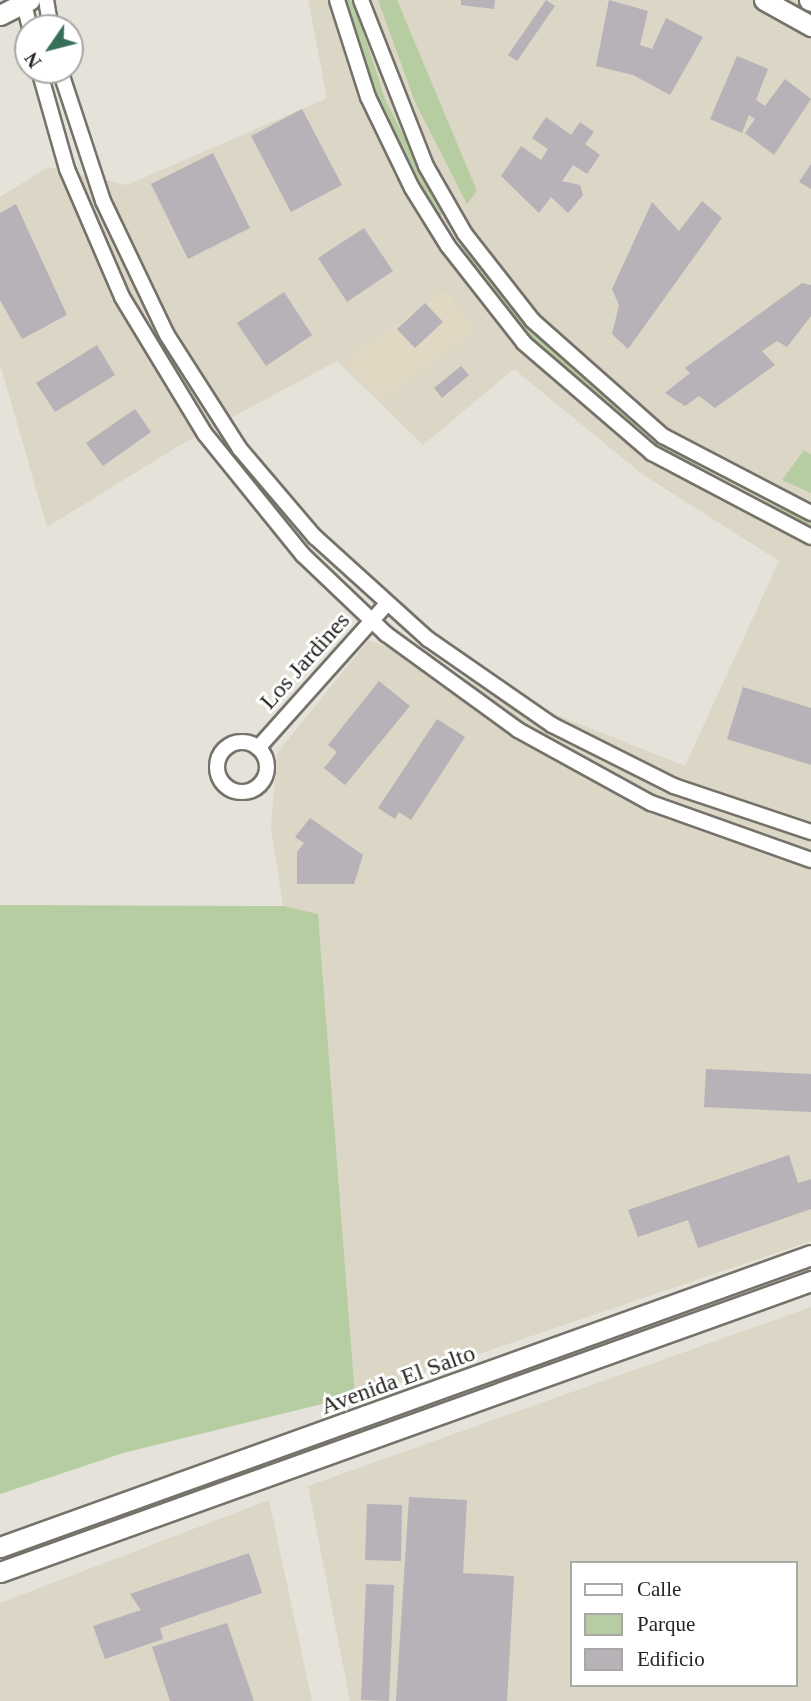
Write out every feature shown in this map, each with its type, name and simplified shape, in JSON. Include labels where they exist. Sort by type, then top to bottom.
[{"type":"main road","points":[[764,0],[811,26]]},
{"type":"main road","points":[[0,15],[25,1]]},
{"type":"main road","name":"Avenida El Salto","points":[[0,1547],[811,1255]]},
{"type":"main road","name":"Avenida El Salto","points":[[0,1572],[811,1281]]},
{"type":"street","points":[[337,0],[368,97],[434,225],[447,246],[538,358],[652,453],[811,537]]},
{"type":"street","points":[[361,0],[394,97],[452,214],[533,321],[663,436],[811,513]]},
{"type":"street","points":[[43,84],[67,169],[101,253],[179,396],[261,508],[371,621],[505,722],[644,799],[666,810],[811,860]]},
{"type":"street","points":[[65,84],[107,212],[196,382],[267,482],[386,605],[520,706],[653,777],[811,832]]},
{"type":"street","points":[[434,225],[452,214]]},
{"type":"street","points":[[447,246],[465,234]]},
{"type":"street","points":[[179,396],[183,383],[196,382]]},
{"type":"street","points":[[632,439],[644,421]]},
{"type":"street","points":[[652,453],[663,436]]},
{"type":"street","name":"Los Jardines","points":[[258,748],[386,605]]},
{"type":"street","points":[[644,799],[653,777]]},
{"type":"street","points":[[666,810],[664,797],[674,786]]},
{"type":"shaded area","points":[[308,0],[811,0],[811,1241],[355,1396],[318,914],[283,906],[271,828],[277,753],[369,640],[685,766],[779,561],[642,474],[514,369],[423,445],[337,361],[182,444],[47,527],[0,364],[0,197],[48,167],[127,185],[327,98]]},
{"type":"shaded area","points":[[446,290],[474,330],[382,400],[345,361]]},
{"type":"shaded area","points":[[811,1307],[811,1701],[350,1701],[308,1486]]},
{"type":"shaded area","points":[[269,1500],[312,1701],[0,1701],[0,1603]]},
{"type":"green space","points":[[346,0],[353,0],[385,99],[443,214],[438,217],[374,90]]},
{"type":"green space","points":[[378,0],[397,0],[477,191],[467,204],[415,102]]},
{"type":"green space","points":[[462,243],[522,320],[636,424],[632,429],[518,325],[457,247]]},
{"type":"green space","points":[[662,443],[733,487],[811,522],[811,529],[699,474],[658,448]]},
{"type":"green space","points":[[804,450],[811,455],[811,493],[782,480]]},
{"type":"green space","points":[[0,905],[283,906],[318,914],[355,1396],[123,1453],[0,1494]]},
{"type":"building","points":[[461,0],[495,0],[494,9],[461,5]]},
{"type":"building","points":[[546,0],[555,6],[517,61],[508,55]]},
{"type":"building","points":[[609,0],[648,11],[640,45],[652,49],[666,18],[703,37],[670,95],[633,75],[596,66]]},
{"type":"building","points":[[737,56],[768,69],[756,100],[765,106],[785,79],[811,99],[774,155],[745,133],[755,119],[749,115],[742,133],[710,119]]},
{"type":"building","points":[[302,109],[342,185],[291,212],[251,136]]},
{"type":"building","points":[[546,117],[571,135],[580,122],[594,132],[585,144],[600,155],[587,174],[573,165],[562,181],[580,185],[583,195],[568,213],[551,197],[539,213],[501,176],[521,146],[541,160],[548,149],[532,138]]},
{"type":"building","points":[[213,153],[250,228],[188,259],[151,184]]},
{"type":"building","points":[[811,164],[811,189],[799,182]]},
{"type":"building","points":[[702,201],[722,218],[628,349],[612,334],[619,305],[612,289],[652,202],[679,231]]},
{"type":"building","points":[[16,204],[67,315],[22,339],[0,300],[0,213]]},
{"type":"building","points":[[364,228],[393,271],[347,302],[318,258]]},
{"type":"building","points":[[802,283],[811,285],[811,316],[787,347],[777,341],[762,351],[775,365],[715,408],[699,396],[685,406],[665,393],[690,373],[685,368]]},
{"type":"building","points":[[284,292],[312,335],[266,366],[237,323]]},
{"type":"building","points":[[425,303],[443,322],[415,348],[397,329]]},
{"type":"building","points":[[97,345],[115,375],[55,412],[36,383]]},
{"type":"building","points":[[461,366],[469,375],[442,398],[434,388]]},
{"type":"building","points":[[135,409],[151,432],[103,466],[86,443]]},
{"type":"building","points":[[379,681],[410,706],[345,785],[324,768],[337,752],[328,745]]},
{"type":"building","points":[[743,687],[811,708],[811,765],[727,739]]},
{"type":"building","points":[[437,719],[465,737],[411,820],[399,812],[395,819],[378,808]]},
{"type":"building","points":[[310,818],[363,855],[354,884],[297,884],[297,852],[304,843],[295,837]]},
{"type":"building","points":[[706,1069],[811,1074],[811,1112],[704,1107]]},
{"type":"building","points":[[789,1155],[798,1183],[811,1179],[811,1209],[698,1248],[688,1220],[638,1237],[628,1210]]},
{"type":"building","points":[[409,1497],[467,1500],[463,1573],[514,1576],[507,1701],[396,1701]]},
{"type":"building","points":[[367,1504],[402,1505],[401,1561],[365,1560]]},
{"type":"building","points":[[249,1553],[262,1593],[160,1628],[163,1639],[105,1659],[93,1626],[141,1610],[130,1594]]},
{"type":"building","points":[[366,1584],[394,1585],[389,1701],[361,1700]]},
{"type":"building","points":[[227,1623],[254,1701],[170,1701],[152,1647]]}]
